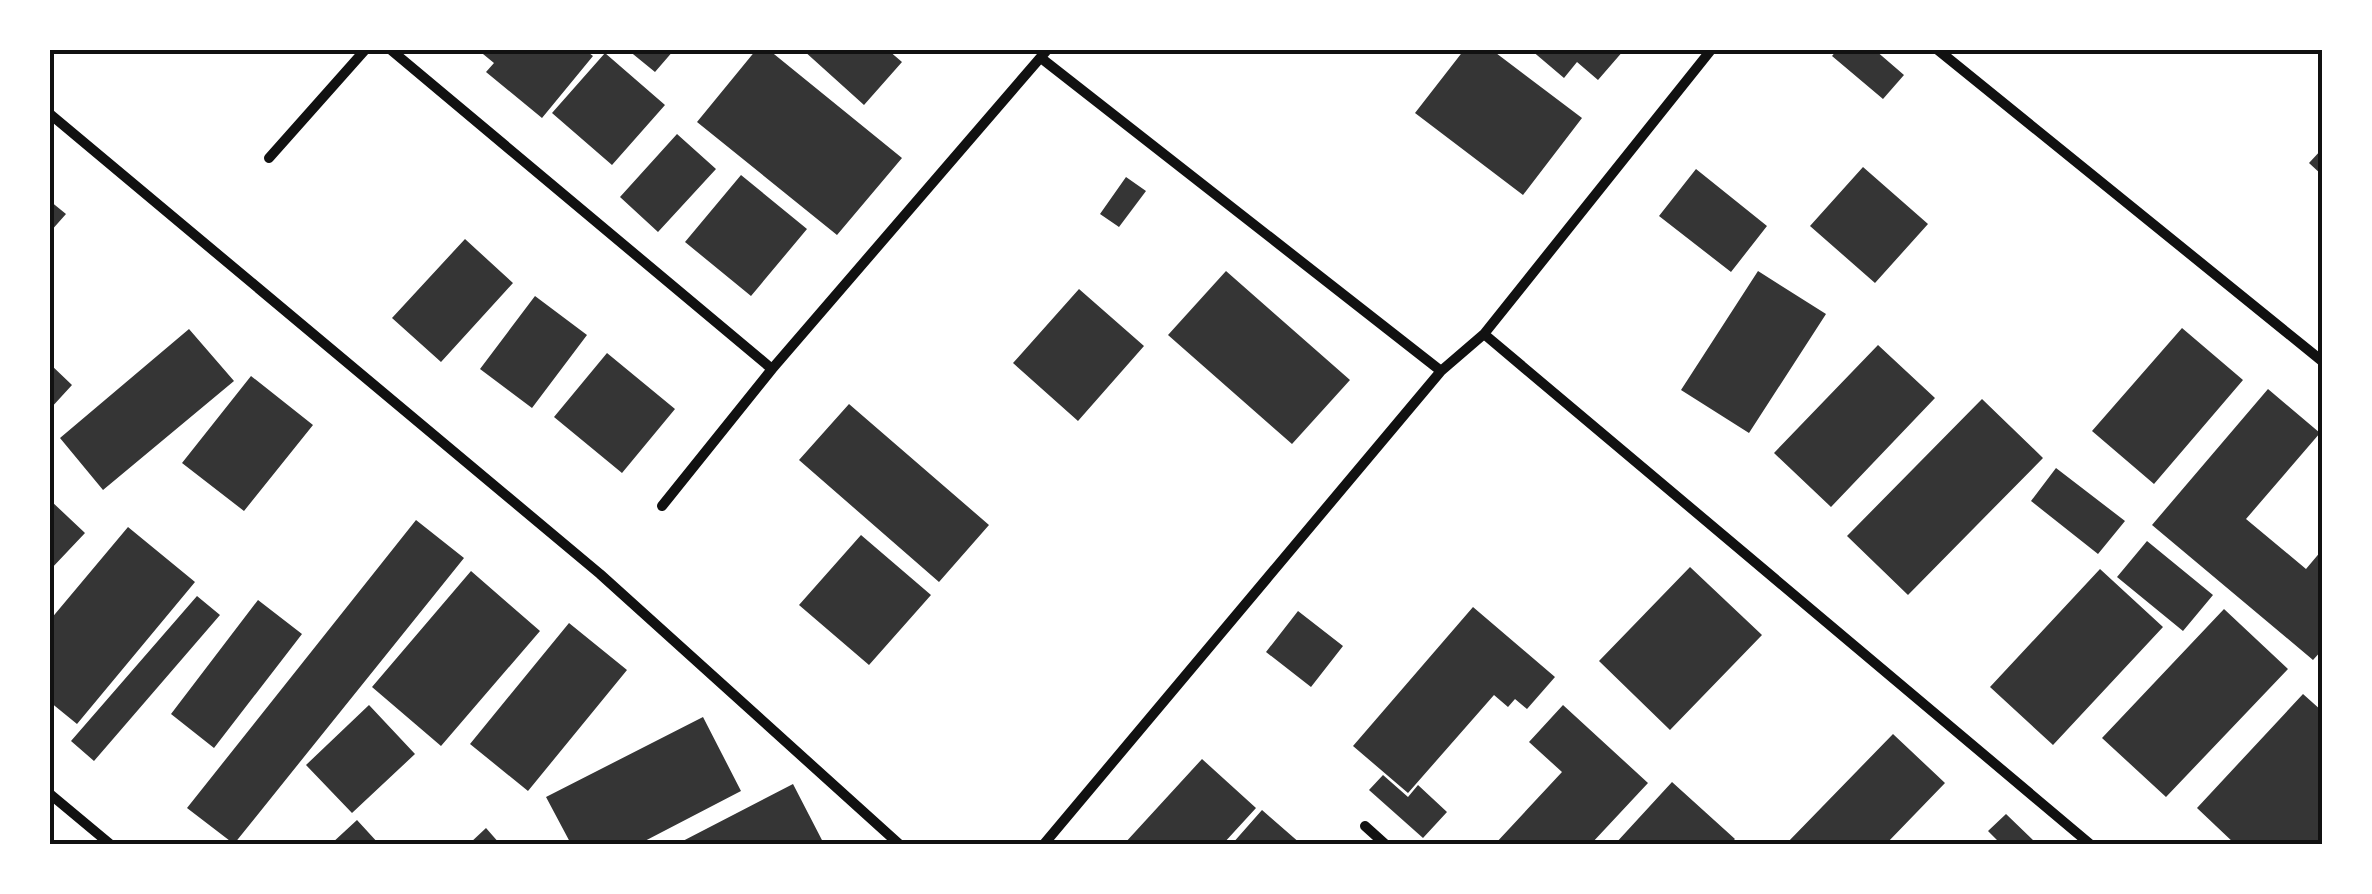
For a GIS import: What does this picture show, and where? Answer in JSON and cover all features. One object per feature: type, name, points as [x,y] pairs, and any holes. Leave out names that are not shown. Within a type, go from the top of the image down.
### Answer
[{"type":"street","points":[[269,158],[364,50]]},
{"type":"street","points":[[390,50],[772,369]]},
{"type":"street","points":[[1044,844],[1440,372],[1484,334],[1711,50]]},
{"type":"street","points":[[1938,50],[2322,360]]},
{"type":"street","points":[[662,506],[772,369],[1044,54],[1440,372]]},
{"type":"street","points":[[50,114],[600,574],[899,844]]},
{"type":"street","points":[[1484,334],[2090,844]]},
{"type":"street","points":[[50,794],[110,844]]},
{"type":"street","points":[[1365,826],[1385,844]]},
{"type":"building","points":[[487,50],[585,50],[593,56],[542,118],[486,72],[494,63],[483,54]]},
{"type":"building","points":[[628,50],[674,50],[655,72]]},
{"type":"building","points":[[756,50],[769,50],[902,158],[837,235],[697,122]]},
{"type":"building","points":[[803,50],[888,50],[902,62],[864,105]]},
{"type":"building","points":[[1464,50],[1492,50],[1582,118],[1523,195],[1415,113]]},
{"type":"building","points":[[1531,50],[1624,50],[1598,80],[1577,62],[1564,78]]},
{"type":"building","points":[[1837,50],[1875,50],[1904,75],[1883,99],[1832,56]]},
{"type":"building","points":[[605,53],[665,105],[612,165],[552,113]]},
{"type":"building","points":[[677,134],[716,169],[658,232],[620,197]]},
{"type":"building","points":[[2322,149],[2322,175],[2309,163]]},
{"type":"building","points":[[1863,167],[1928,224],[1875,283],[1810,226]]},
{"type":"building","points":[[1696,169],[1767,226],[1731,272],[1659,216]]},
{"type":"building","points":[[741,175],[807,229],[751,296],[685,242]]},
{"type":"building","points":[[1126,177],[1146,191],[1119,227],[1100,214]]},
{"type":"building","points":[[50,201],[66,214],[50,232]]},
{"type":"building","points":[[465,239],[513,283],[441,362],[392,318]]},
{"type":"building","points":[[1226,271],[1350,380],[1292,444],[1168,335]]},
{"type":"building","points":[[1758,271],[1826,314],[1749,433],[1681,390]]},
{"type":"building","points":[[1079,289],[1144,346],[1078,421],[1013,363]]},
{"type":"building","points":[[535,296],[587,335],[532,408],[480,369]]},
{"type":"building","points":[[2182,328],[2243,380],[2154,484],[2092,431]]},
{"type":"building","points":[[189,329],[234,381],[103,490],[60,438]]},
{"type":"building","points":[[1878,345],[1935,398],[1831,507],[1774,453]]},
{"type":"building","points":[[607,353],[675,409],[622,473],[554,417]]},
{"type":"building","points":[[50,364],[72,385],[50,409]]},
{"type":"building","points":[[251,376],[313,425],[244,511],[182,463]]},
{"type":"building","points":[[2268,389],[2320,433],[2246,519],[2306,569],[2322,550],[2322,650],[2313,660],[2152,525]]},
{"type":"building","points":[[1982,399],[2043,458],[1908,595],[1847,536]]},
{"type":"building","points":[[849,404],[989,525],[939,582],[799,460]]},
{"type":"building","points":[[2056,468],[2125,521],[2098,554],[2031,501]]},
{"type":"building","points":[[50,500],[85,533],[50,570]]},
{"type":"building","points":[[416,520],[464,558],[234,844],[187,808]]},
{"type":"building","points":[[128,527],[195,582],[77,724],[50,702],[50,620]]},
{"type":"building","points":[[861,535],[931,595],[869,665],[799,605]]},
{"type":"building","points":[[2147,541],[2213,595],[2183,631],[2117,577]]},
{"type":"building","points":[[1690,567],[1762,635],[1670,730],[1599,661]]},
{"type":"building","points":[[2100,569],[2163,627],[2053,745],[1990,687]]},
{"type":"building","points":[[471,571],[540,631],[441,746],[372,687]]},
{"type":"building","points":[[197,596],[220,615],[94,761],[71,741]]},
{"type":"building","points":[[258,600],[302,634],[214,748],[171,714]]},
{"type":"building","points":[[1473,607],[1555,677],[1527,709],[1515,699],[1508,707],[1494,695],[1408,793],[1353,746]]},
{"type":"building","points":[[2224,609],[2288,669],[2166,797],[2102,738]]},
{"type":"building","points":[[1298,611],[1343,646],[1311,687],[1266,652]]},
{"type":"building","points":[[569,623],[627,670],[528,791],[470,744]]},
{"type":"building","points":[[2303,694],[2322,711],[2322,844],[2235,844],[2197,808]]},
{"type":"building","points":[[369,705],[415,754],[352,813],[306,765]]},
{"type":"building","points":[[1563,705],[1648,783],[1591,844],[1495,844],[1562,772],[1529,742]]},
{"type":"building","points":[[703,717],[741,791],[639,844],[571,844],[546,797]]},
{"type":"building","points":[[1893,734],[1945,783],[1886,844],[1786,844]]},
{"type":"building","points":[[1202,759],[1256,808],[1223,844],[1124,844]]},
{"type":"building","points":[[1383,775],[1408,797],[1418,785],[1447,812],[1423,838],[1369,790]]},
{"type":"building","points":[[1672,782],[1735,839],[1730,844],[1615,844]]},
{"type":"building","points":[[793,784],[824,844],[677,844]]},
{"type":"building","points":[[1262,810],[1301,844],[1232,844]]},
{"type":"building","points":[[2006,814],[2037,844],[2001,844],[1988,831]]},
{"type":"building","points":[[357,820],[379,844],[331,844]]},
{"type":"building","points":[[486,828],[500,844],[469,844]]}]
